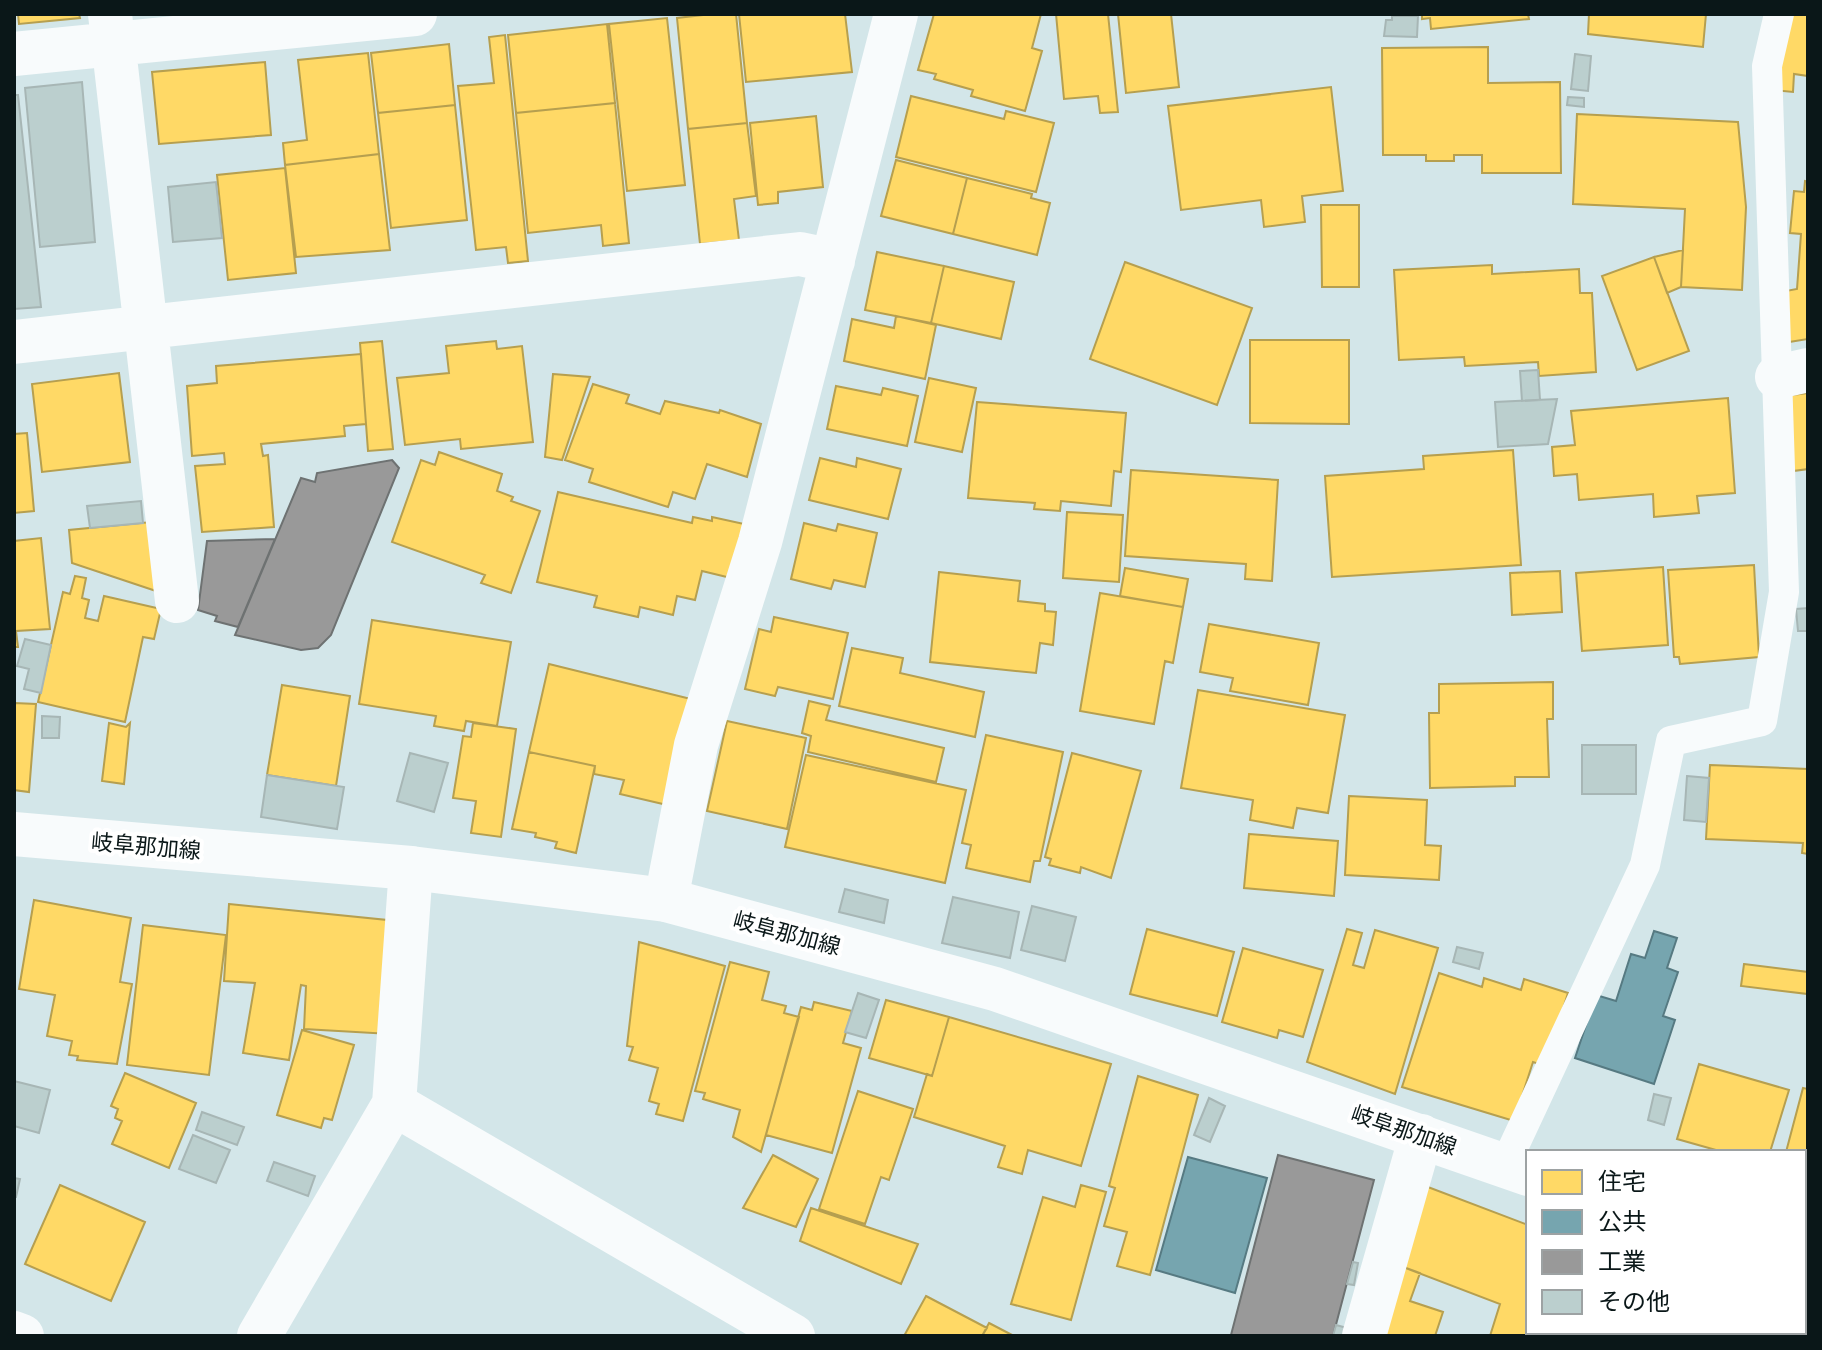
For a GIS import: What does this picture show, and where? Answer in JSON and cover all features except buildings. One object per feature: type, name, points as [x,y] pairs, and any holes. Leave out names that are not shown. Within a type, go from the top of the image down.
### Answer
[{"type":"street","points":[[14,54],[112,30],[415,14]]},
{"type":"street","points":[[666,900],[696,745],[760,542],[896,14]]},
{"type":"street","points":[[112,30],[177,601]]},
{"type":"street","points":[[14,342],[800,254],[833,261]]},
{"type":"street","name":"岐阜那加線","points":[[14,834],[411,868],[666,900],[995,989],[1516,1170]]},
{"type":"street","points":[[259,1336],[394,1104],[411,868]]},
{"type":"street","points":[[394,1104],[793,1336]]},
{"type":"street","points":[[1364,1336],[1421,1136]]},
{"type":"street","points":[[14,1333],[22,1336]]},
{"type":"lane","points":[[1516,1170],[1645,865],[1671,741],[1762,721],[1784,592],[1793,373],[1767,66],[1779,14]]}]
